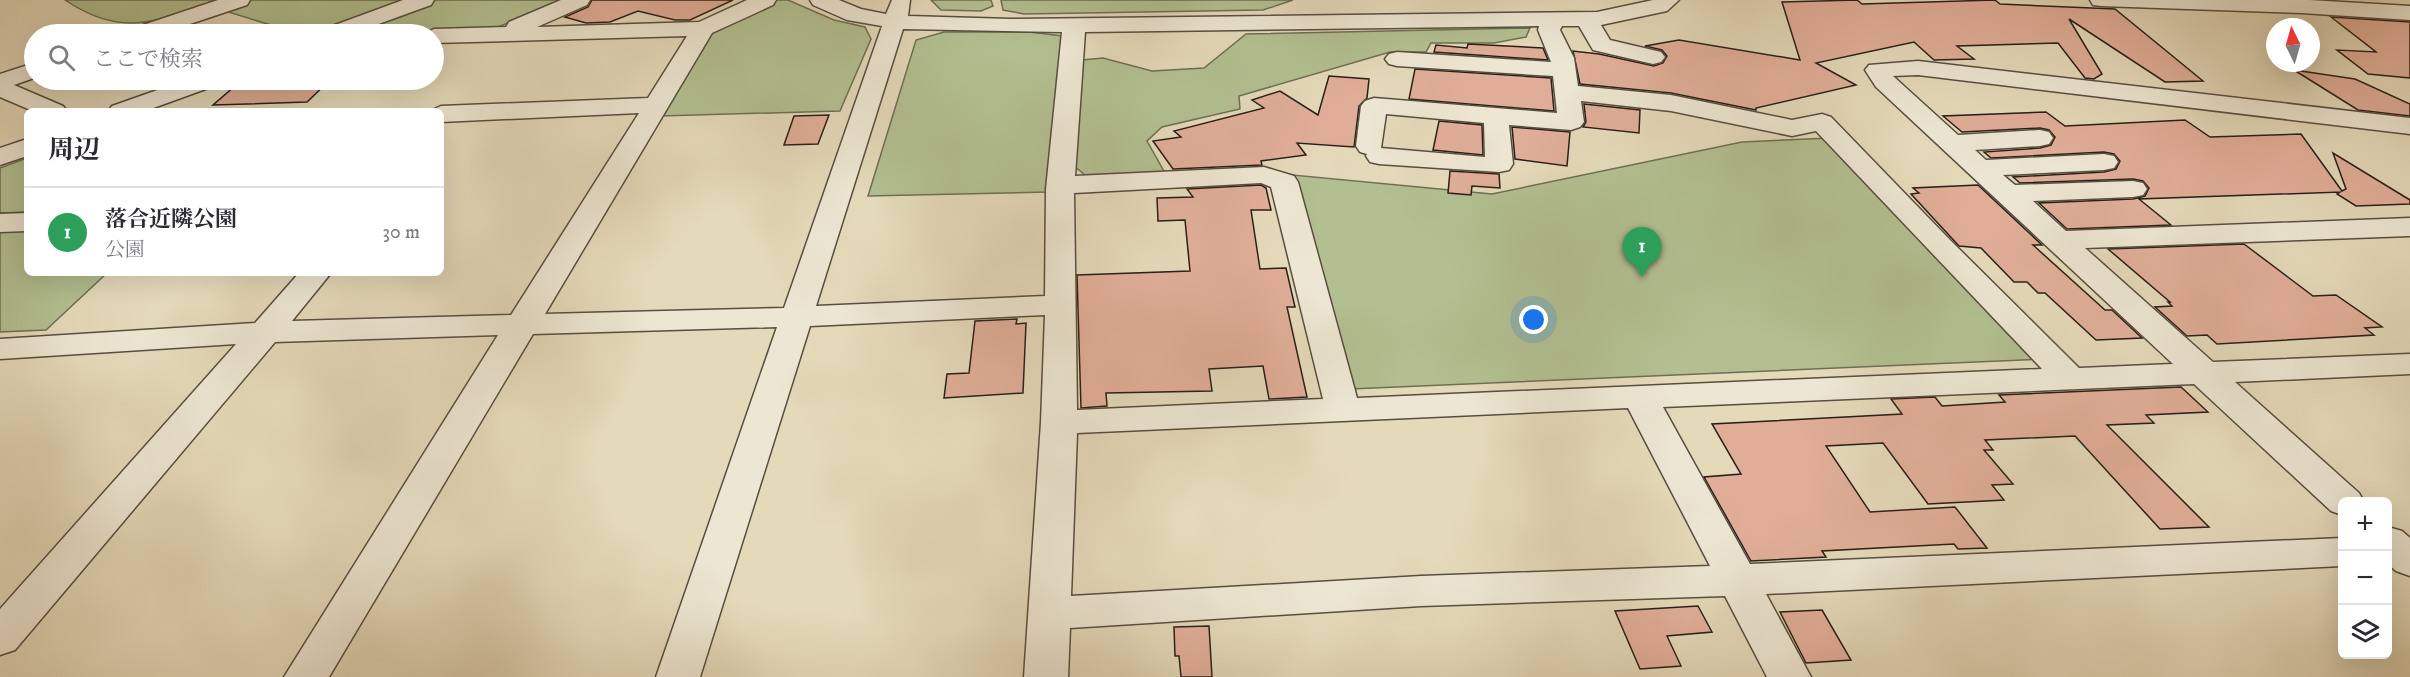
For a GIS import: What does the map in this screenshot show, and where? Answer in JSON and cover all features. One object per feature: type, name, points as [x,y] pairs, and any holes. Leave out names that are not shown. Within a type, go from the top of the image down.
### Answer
[{"type":"street","points":[[169,24],[240,0]]},
{"type":"street","points":[[359,24],[423,0]]},
{"type":"street","points":[[500,34],[579,0]]},
{"type":"street","points":[[444,36],[703,29],[765,0]]},
{"type":"street","points":[[821,0],[855,15],[898,11],[1074,27],[1587,19],[1659,6],[1668,0]]},
{"type":"street","points":[[2101,0],[2301,6],[2410,13]]},
{"type":"street","points":[[1483,1],[1553,19]]},
{"type":"street","points":[[678,677],[898,11]]},
{"type":"street","points":[[1496,116],[1499,164],[1374,151],[1374,106],[1571,122],[1565,81],[1549,30],[1553,19]]},
{"type":"street","points":[[1587,19],[1601,45],[1653,57]]},
{"type":"street","points":[[1046,677],[1059,422],[1061,185],[1074,27]]},
{"type":"street","points":[[306,677],[703,29]]},
{"type":"street","points":[[1396,59],[1565,81],[1792,128],[1822,122],[1939,246],[2069,377]]},
{"type":"street","points":[[2341,497],[1885,82],[1877,70],[1918,68],[2410,126]]},
{"type":"street","points":[[0,82],[24,74]]},
{"type":"street","points":[[0,88],[47,108]]},
{"type":"street","points":[[129,108],[180,90]]},
{"type":"street","points":[[445,118],[655,105]]},
{"type":"street","points":[[1952,142],[2040,138]]},
{"type":"street","points":[[0,158],[24,148]]},
{"type":"street","points":[[1980,168],[2104,162]]},
{"type":"street","points":[[1061,185],[1264,175],[1284,182],[1343,410]]},
{"type":"street","points":[[2009,194],[2133,189]]},
{"type":"street","points":[[0,223],[24,222]]},
{"type":"street","points":[[2060,240],[2410,227]]},
{"type":"street","points":[[0,638],[313,276]]},
{"type":"street","points":[[0,349],[265,332],[798,317],[1061,305]]},
{"type":"street","points":[[1059,422],[1639,395],[2410,364]]},
{"type":"street","points":[[1639,395],[1740,580],[1789,677]]},
{"type":"street","points":[[1050,613],[1421,591],[1740,580],[2338,552]]},
{"type":"green space","points":[[65,0],[218,0],[158,19],[123,23],[106,20]]},
{"type":"green space","points":[[250,0],[411,0],[345,24],[268,24],[222,10]]},
{"type":"green space","points":[[431,0],[563,0],[498,27],[475,33],[444,33],[444,24],[366,24]]},
{"type":"green space","points":[[775,0],[788,0],[834,20],[865,27],[871,39],[840,111],[661,116],[710,30]]},
{"type":"green space","points":[[931,0],[991,0],[993,6],[981,11],[941,10]]},
{"type":"green space","points":[[1001,0],[1293,0],[1263,10],[1024,14],[1003,10]]},
{"type":"green space","points":[[1530,28],[1526,37],[1494,43],[1431,43],[1426,52],[1390,52],[1239,96],[1240,109],[1162,127],[1147,141],[1165,173],[1085,175],[1074,166],[1082,60],[1103,58],[1152,71],[1204,68],[1246,34]]},
{"type":"green space","points":[[944,32],[1029,32],[1063,36],[1047,192],[868,196],[916,40]]},
{"type":"green space","points":[[1830,138],[2043,359],[1350,389],[1293,175],[1492,194],[1742,142]]},
{"type":"green space","points":[[24,159],[24,212],[0,213],[0,168]]},
{"type":"green space","points":[[24,229],[24,276],[104,276],[46,330],[0,332],[0,230]]},
{"type":"building","points":[[592,0],[733,0],[690,20],[675,20],[638,11],[610,22],[586,23],[565,17],[588,7]]},
{"type":"building","points":[[1857,0],[1862,4],[1995,0],[2000,4],[2115,9],[2203,81],[2165,82],[2069,19],[2102,74],[2094,79],[2085,78],[2058,43],[1957,46],[1974,59],[1934,60],[1914,42],[1816,63],[1856,85],[1756,108],[1756,110],[1671,93],[1580,84],[1573,51],[1654,66],[1663,63],[1667,56],[1662,50],[1645,46],[1679,40],[1800,60],[1782,2]]},
{"type":"building","points":[[2331,17],[2410,22],[2410,78],[2368,74],[2337,50],[2376,52]]},
{"type":"building","points":[[1468,44],[1543,48],[1548,60],[1434,52],[1436,45],[1467,48]]},
{"type":"building","points":[[1415,69],[1551,78],[1554,111],[1409,99]]},
{"type":"building","points":[[2297,72],[2355,79],[2410,104],[2410,116],[2358,110]]},
{"type":"building","points":[[1329,76],[1369,79],[1367,98],[1359,106],[1354,147],[1297,143],[1306,155],[1261,161],[1262,165],[1173,169],[1153,141],[1181,137],[1174,131],[1264,108],[1252,100],[1280,91],[1318,115]]},
{"type":"building","points":[[230,90],[320,90],[307,102],[213,105]]},
{"type":"building","points":[[1584,104],[1640,110],[1639,133],[1583,127],[1586,122]]},
{"type":"building","points":[[2046,112],[2065,126],[2185,120],[2210,137],[2301,134],[2342,191],[2346,189],[2333,153],[2410,200],[2410,204],[2356,206],[2337,194],[2340,192],[2139,199],[2171,225],[2067,229],[2039,203],[2133,199],[2145,196],[2149,188],[2143,181],[2133,179],[2020,183],[2013,177],[2104,172],[2116,169],[2120,161],[2114,154],[2104,152],[1991,158],[1984,152],[2040,148],[2051,145],[2055,137],[2049,130],[2040,128],[1962,132],[1943,116]]},
{"type":"building","points":[[829,115],[818,144],[784,145],[794,116]]},
{"type":"building","points":[[1439,121],[1482,125],[1483,155],[1433,150]]},
{"type":"building","points":[[1512,127],[1570,132],[1567,166],[1515,159]]},
{"type":"building","points":[[1450,171],[1499,174],[1500,188],[1472,186],[1471,195],[1448,193]]},
{"type":"building","points":[[1261,185],[1266,188],[1271,210],[1251,210],[1260,269],[1286,268],[1295,307],[1287,307],[1307,397],[1269,399],[1263,366],[1209,369],[1212,391],[1106,393],[1107,406],[1081,408],[1077,275],[1190,271],[1185,220],[1158,221],[1157,198],[1193,197],[1187,189]]},
{"type":"building","points":[[1978,185],[2042,245],[2033,245],[2105,310],[2112,310],[2142,338],[2096,340],[2045,293],[2038,293],[2027,282],[2014,282],[1981,248],[1959,246],[1911,194],[1919,193],[1913,188]]},
{"type":"building","points":[[2244,244],[2313,296],[2336,295],[2382,327],[2365,328],[2374,335],[2217,344],[2207,335],[2187,336],[2155,307],[2172,306],[2168,302],[2170,302],[2108,249]]},
{"type":"building","points":[[1017,319],[1016,324],[1026,323],[1023,393],[944,398],[947,374],[969,373],[975,321]]},
{"type":"building","points":[[2181,387],[2208,412],[2146,415],[2154,423],[2107,425],[2209,527],[2160,529],[2075,436],[1985,440],[1993,450],[1984,450],[2013,484],[1992,485],[2004,500],[1928,504],[1883,443],[1826,446],[1870,512],[1955,507],[1987,548],[1958,549],[1954,544],[1822,551],[1826,557],[1751,561],[1704,477],[1741,474],[1712,424],[1902,414],[1891,399],[1935,397],[1942,406],[2005,402],[1999,395]]},
{"type":"building","points":[[1698,606],[1712,632],[1667,636],[1681,666],[1640,669],[1615,611]]},
{"type":"building","points":[[1822,610],[1851,660],[1806,663],[1780,612]]},
{"type":"building","points":[[1209,626],[1212,677],[1181,677],[1179,656],[1175,656],[1174,627]]},
{"type":"place","name":"落合近隣公園","points":[[1642,277]]}]
